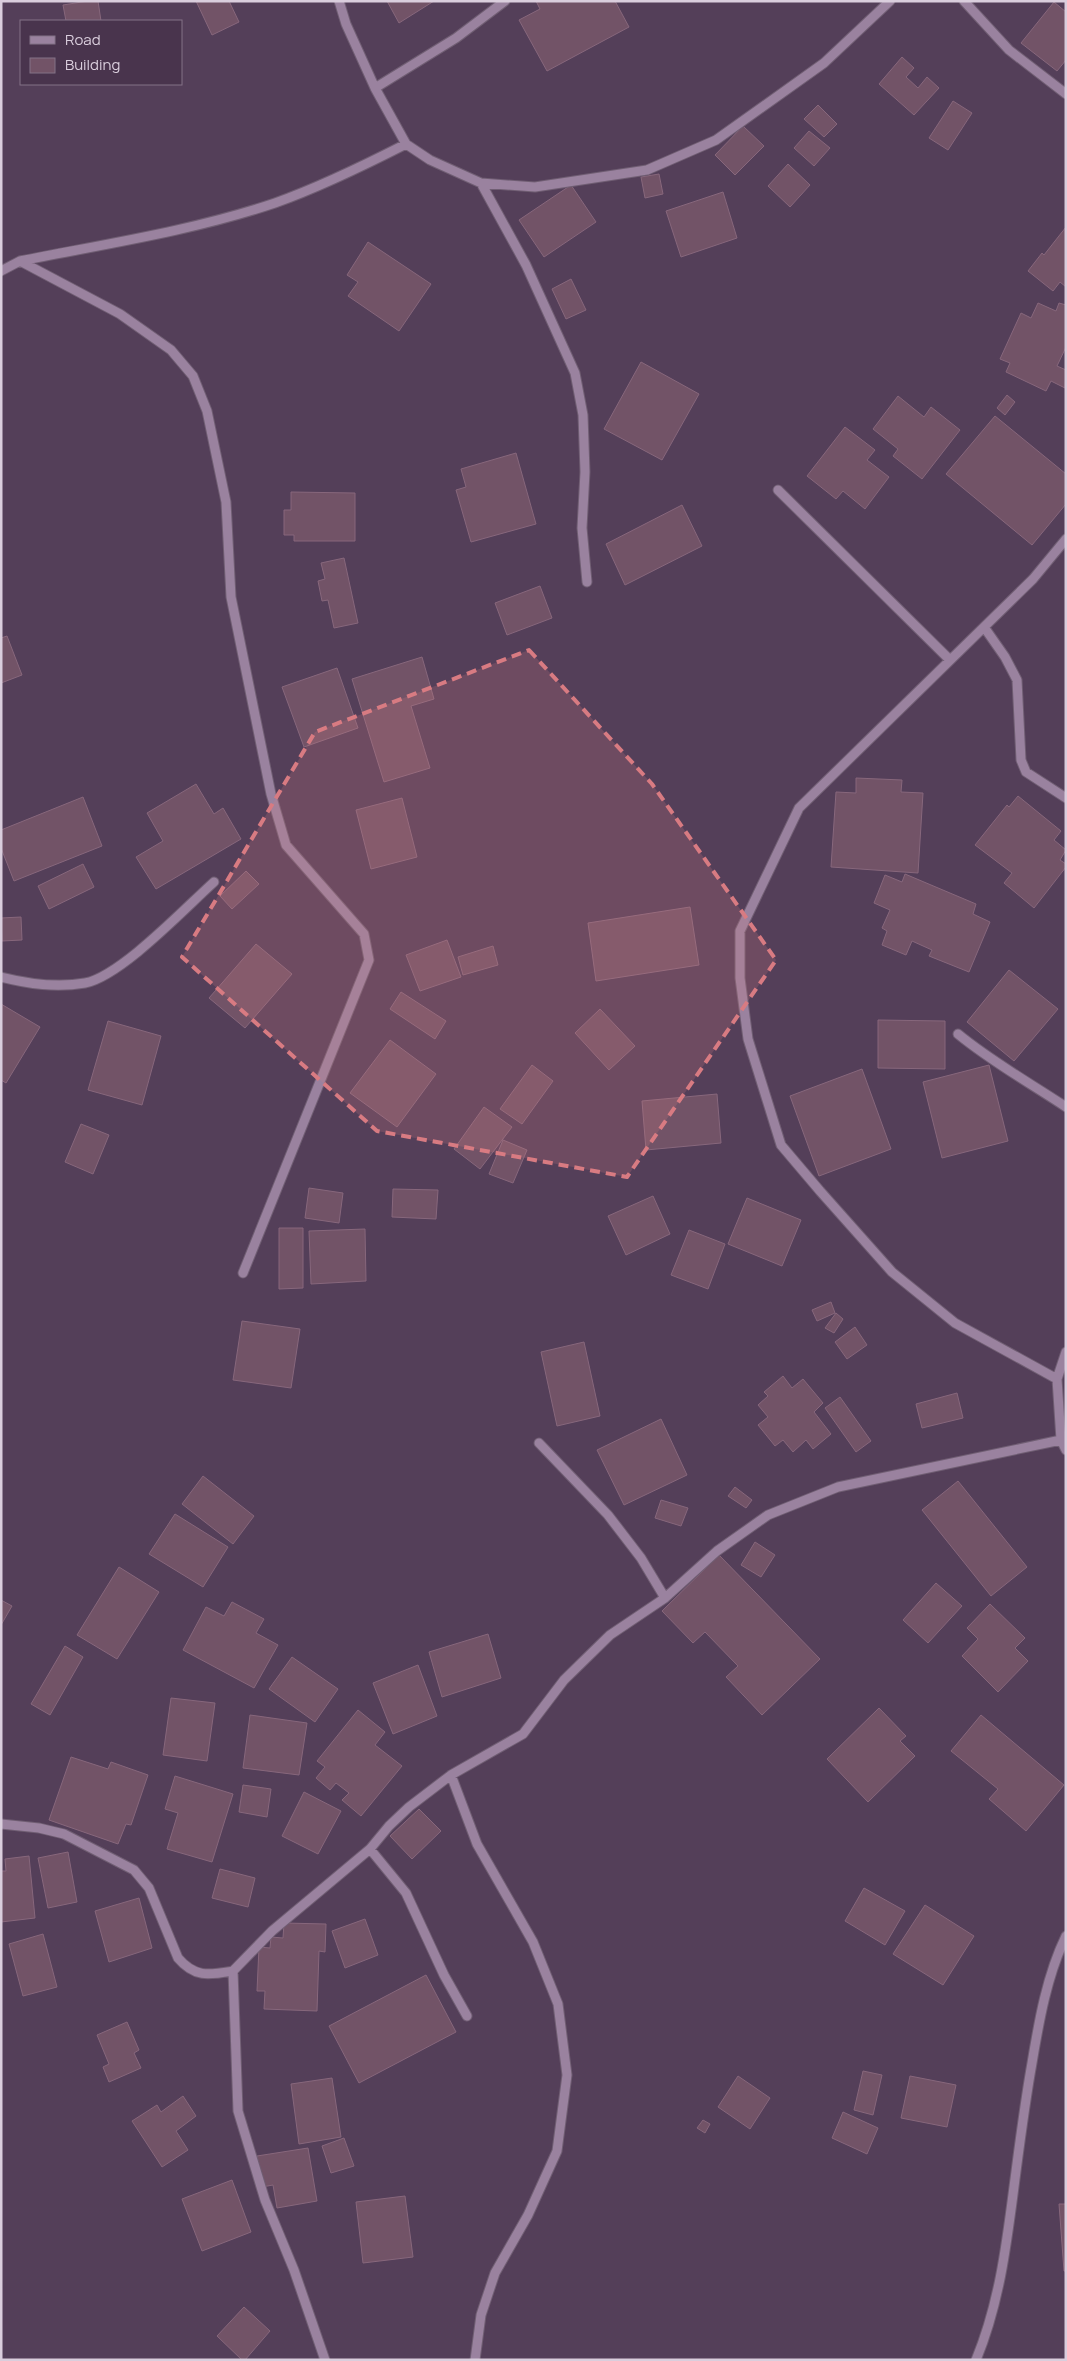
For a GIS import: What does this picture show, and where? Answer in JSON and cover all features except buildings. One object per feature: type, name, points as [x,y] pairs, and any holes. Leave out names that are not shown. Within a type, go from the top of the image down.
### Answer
[{"type":"street","points":[[339,1],[346,24],[375,88],[406,144],[430,160],[481,183],[535,187],[647,170],[716,140],[824,63],[890,1]]},
{"type":"street","points":[[375,88],[456,38],[506,1]]},
{"type":"street","points":[[964,1],[1009,50],[1066,94]]},
{"type":"street","points":[[1,271],[20,261],[184,228],[274,203],[337,178],[406,144]]},
{"type":"street","points":[[481,183],[526,265],[575,372],[583,415],[585,472],[582,528],[587,582]]},
{"type":"street","points":[[20,261],[120,314],[171,350],[192,376],[207,411],[224,493],[231,597],[271,794],[286,845],[364,934],[370,960],[243,1273]]},
{"type":"street","points":[[778,490],[950,660]]},
{"type":"street","points":[[1057,1379],[955,1323],[892,1272],[781,1145],[748,1039],[740,978],[740,931],[798,808],[1033,579],[1066,539]]},
{"type":"street","points":[[984,628],[1005,657],[1018,680],[1020,760],[1026,772],[1066,798]]},
{"type":"street","points":[[1,977],[34,985],[86,983],[124,964],[214,882]]},
{"type":"street","points":[[958,1034],[986,1058],[1016,1074],[1066,1107]]},
{"type":"street","points":[[1066,1352],[1057,1379],[1061,1440],[1066,1450]]},
{"type":"street","points":[[1,1824],[39,1828],[64,1834],[134,1870],[149,1888],[178,1958],[186,1967],[197,1973],[205,1974],[233,1971],[272,1931],[370,1849],[389,1826],[451,1775],[523,1734],[564,1680],[610,1635],[665,1598],[717,1551],[768,1515],[838,1487],[1061,1440]]},
{"type":"street","points":[[539,1443],[608,1515],[641,1558],[665,1598]]},
{"type":"street","points":[[451,1775],[477,1844],[533,1942],[558,2004],[567,2075],[557,2151],[528,2215],[495,2272],[481,2315],[475,2360]]},
{"type":"street","points":[[370,1849],[406,1893],[444,1975],[467,2016]]},
{"type":"street","points":[[976,2360],[983,2342],[1004,2264],[1021,2130],[1039,2018],[1060,1948],[1066,1936]]},
{"type":"street","points":[[233,1971],[238,2110],[265,2200],[294,2270],[325,2360]]},
{"type":"highlighted area","points":[[529,650],[652,784],[776,960],[627,1177],[377,1131],[182,957],[315,732]]}]
